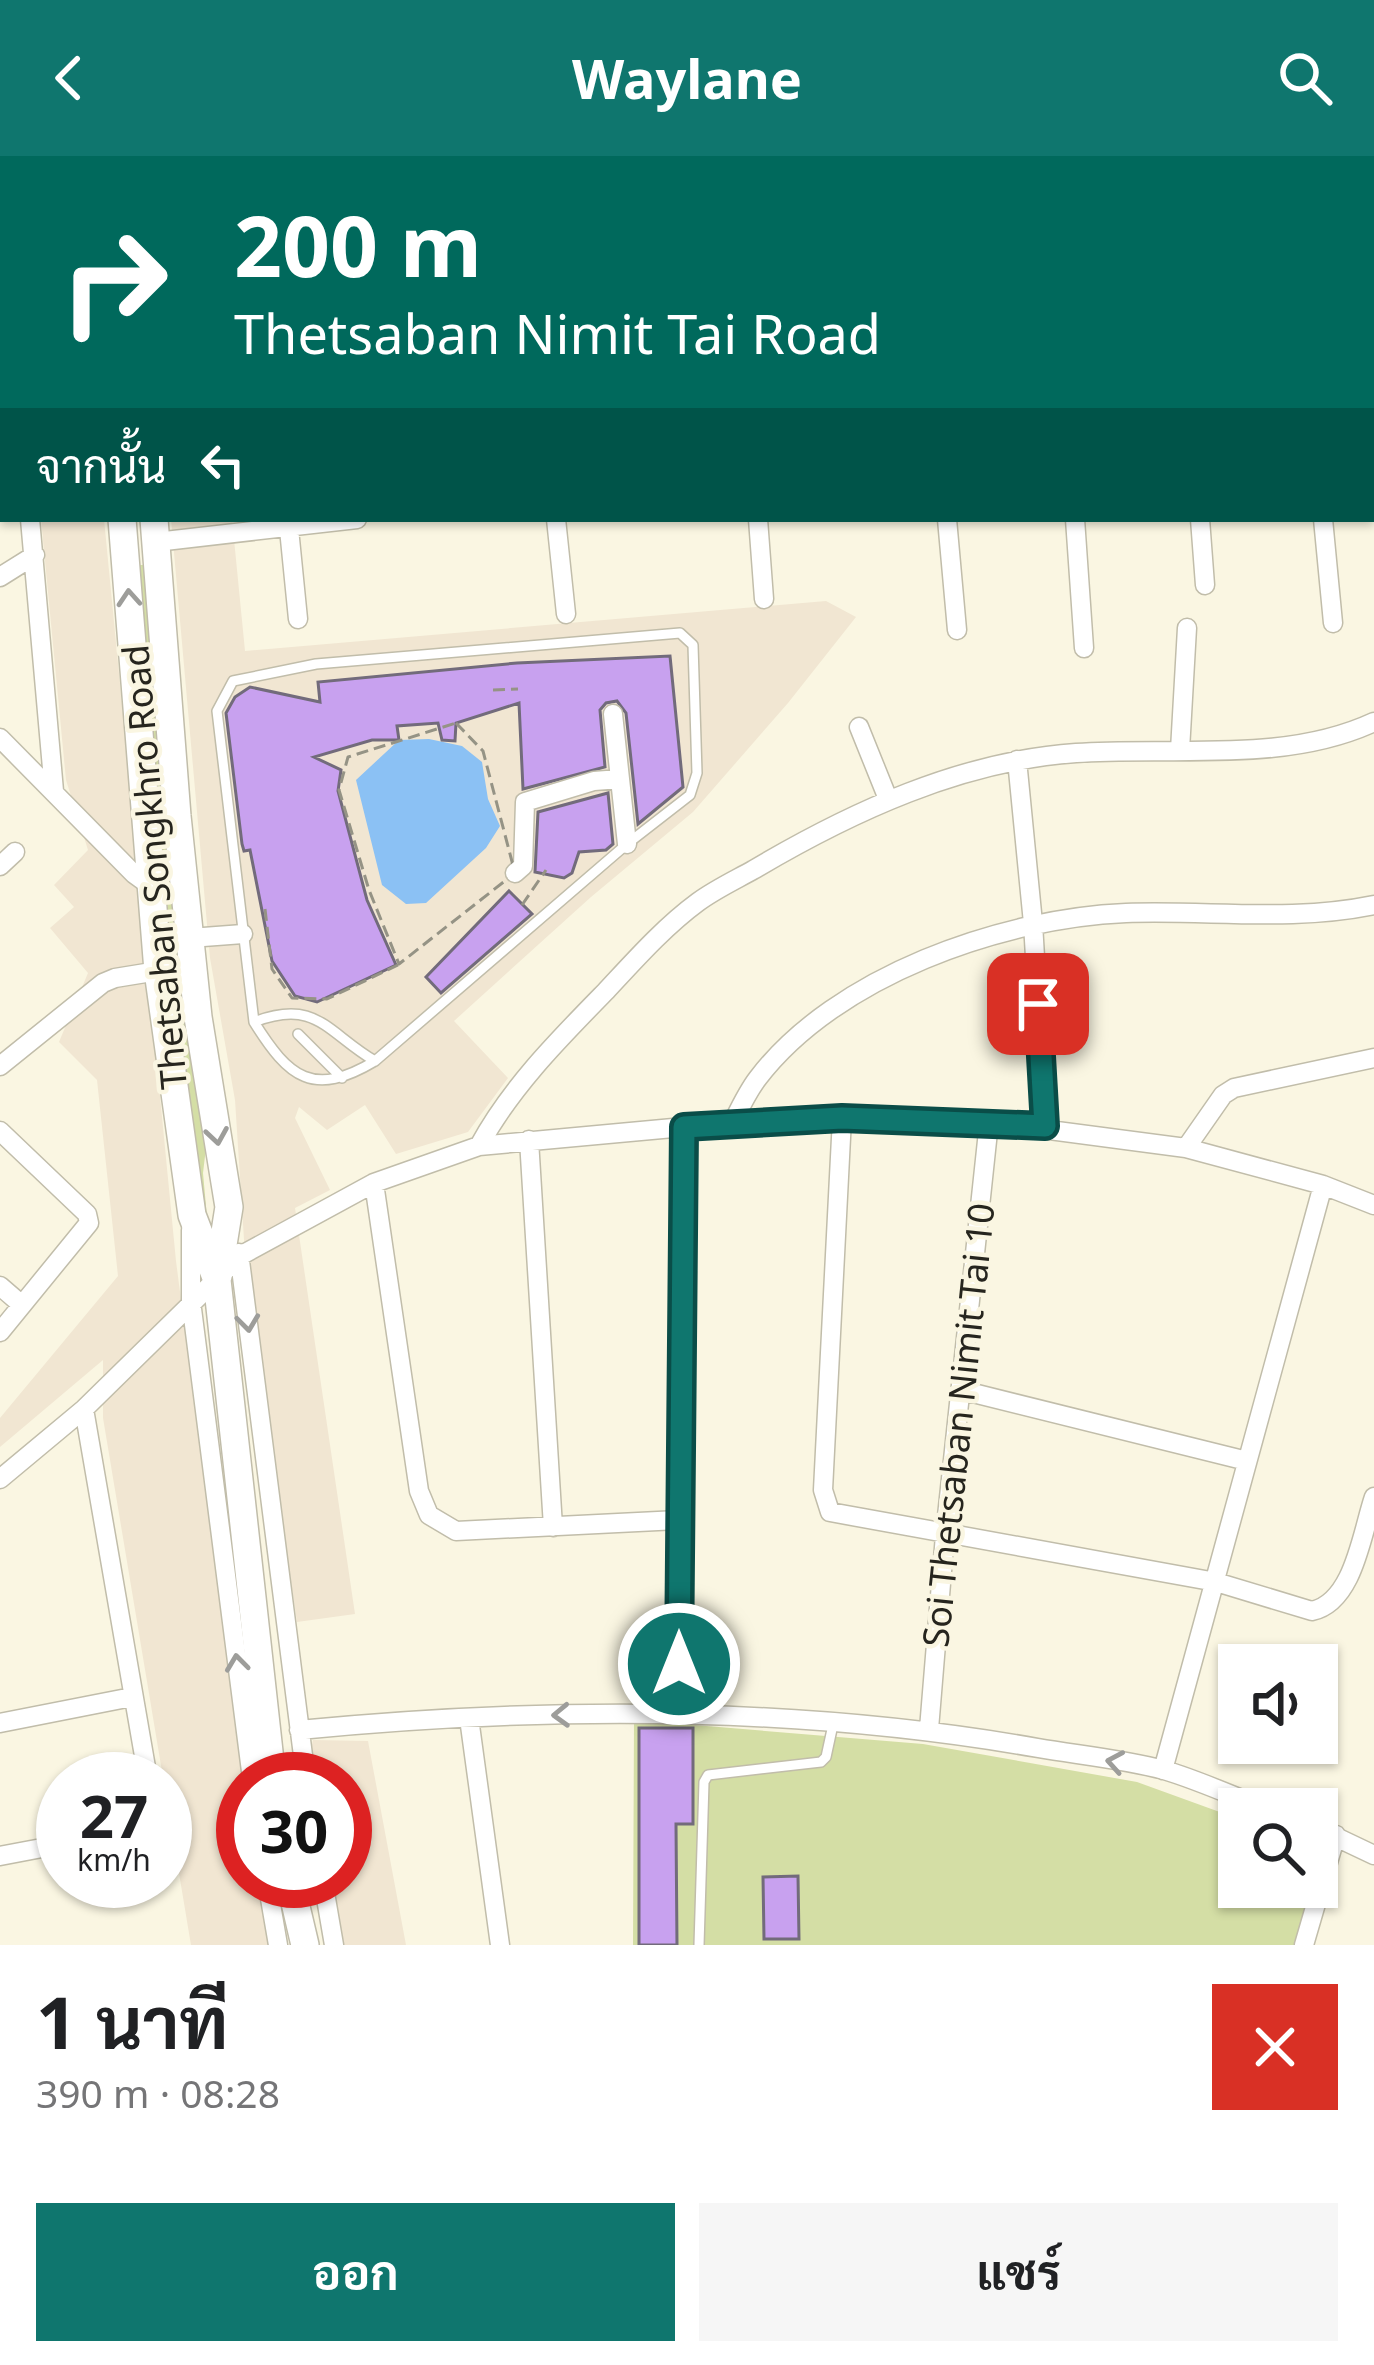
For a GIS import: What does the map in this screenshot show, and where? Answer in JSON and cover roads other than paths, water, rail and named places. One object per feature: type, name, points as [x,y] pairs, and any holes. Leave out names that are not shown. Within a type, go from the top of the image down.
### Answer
[{"type":"street","points":[[30,522],[54,790]]},
{"type":"street","points":[[124,532],[288,522],[298,619]]},
{"type":"street","points":[[556,522],[566,614]]},
{"type":"street","points":[[758,522],[764,599]]},
{"type":"street","points":[[946,522],[957,630]]},
{"type":"street","points":[[1075,522],[1084,648]]},
{"type":"street","points":[[1200,522],[1205,585]]},
{"type":"street","points":[[1323,522],[1334,623]]},
{"type":"street","name":"Thetsaban Songkhro Road","points":[[155,530],[198,1016],[240,1256],[303,1752]]},
{"type":"street","name":"Thetsaban Songkhro Road","points":[[124,532],[158,970],[191,1215],[191,1301],[249,1752]]},
{"type":"street","points":[[0,577],[35,555]]},
{"type":"street","points":[[1180,750],[1187,628]]},
{"type":"street","points":[[613,714],[627,844]]},
{"type":"street","points":[[479,1146],[496,1115],[546,1053],[698,902],[888,799],[1017,760],[1076,753],[1296,744],[1374,722]]},
{"type":"street","points":[[859,727],[888,799]]},
{"type":"street","points":[[0,738],[152,887]]},
{"type":"street","points":[[1017,760],[1045,1126]]},
{"type":"street","points":[[514,873],[523,866],[525,802],[620,779]]},
{"type":"street","points":[[731,1126],[758,1077],[812,1025],[872,984],[974,939],[1033,922],[1123,913],[1288,916],[1374,905]]},
{"type":"street","points":[[190,938],[243,934]]},
{"type":"street","points":[[0,1066],[103,983],[158,970]]},
{"type":"street","points":[[1186,1148],[1223,1095],[1234,1088],[1374,1058]]},
{"type":"street","points":[[842,1118],[824,1500],[830,1513],[1216,1582],[1320,1610],[1343,1590],[1374,1496]]},
{"type":"street","points":[[0,1479],[83,1409],[240,1256],[374,1183],[479,1146],[842,1118],[989,1122],[1186,1148],[1323,1185],[1374,1205]]},
{"type":"street","name":"Soi Thetsaban Nimit Tai 10","points":[[929,1729],[989,1122]]},
{"type":"street","points":[[679,1712],[684,1127]]},
{"type":"street","points":[[0,1131],[89,1219],[0,1332]]},
{"type":"street","points":[[529,1140],[553,1526]]},
{"type":"street","points":[[374,1183],[419,1491],[429,1515],[456,1531],[678,1520]]},
{"type":"street","points":[[1162,1770],[1323,1185]]},
{"type":"street","name":"Thetsaban Songkhro Road","points":[[217,1280],[229,1208]]},
{"type":"street","name":"Thetsaban Songkhro Road","points":[[191,1215],[217,1280],[269,1752]]},
{"type":"street","points":[[0,1286],[22,1305]]},
{"type":"street","points":[[961,1390],[1247,1461]]},
{"type":"street","points":[[83,1409],[143,1752]]},
{"type":"street","points":[[0,1723],[132,1697]]},
{"type":"street","points":[[299,1730],[470,1718],[679,1712],[835,1720],[929,1729],[1162,1770],[1218,1791]]},
{"type":"street","points":[[470,1718],[500,1945]]},
{"type":"street","points":[[1338,1836],[1373,1854]]},
{"type":"street","points":[[0,1856],[36,1849]]},
{"type":"street","points":[[272,1908],[278,1945]]},
{"type":"street","points":[[296,1908],[305,1945]]},
{"type":"street","points":[[328,1908],[334,1945]]},
{"type":"street","points":[[1304,1945],[1315,1908]]},
{"type":"lane","points":[[680,633],[693,645],[697,773],[690,794],[375,1060],[342,1078],[318,1082],[290,1070],[254,1022],[243,934],[217,711],[226,689],[244,676],[316,664],[680,633]]},
{"type":"lane","points":[[254,1022],[288,1012],[308,1014],[375,1060]]},
{"type":"lane","points":[[298,1034],[342,1078]]},
{"type":"lane","points":[[699,1945],[708,1775],[821,1762],[835,1720]]},
{"type":"water","points":[[429,739],[462,746],[482,762],[488,799],[500,826],[486,848],[426,903],[406,904],[382,885],[356,780],[399,740]]}]
